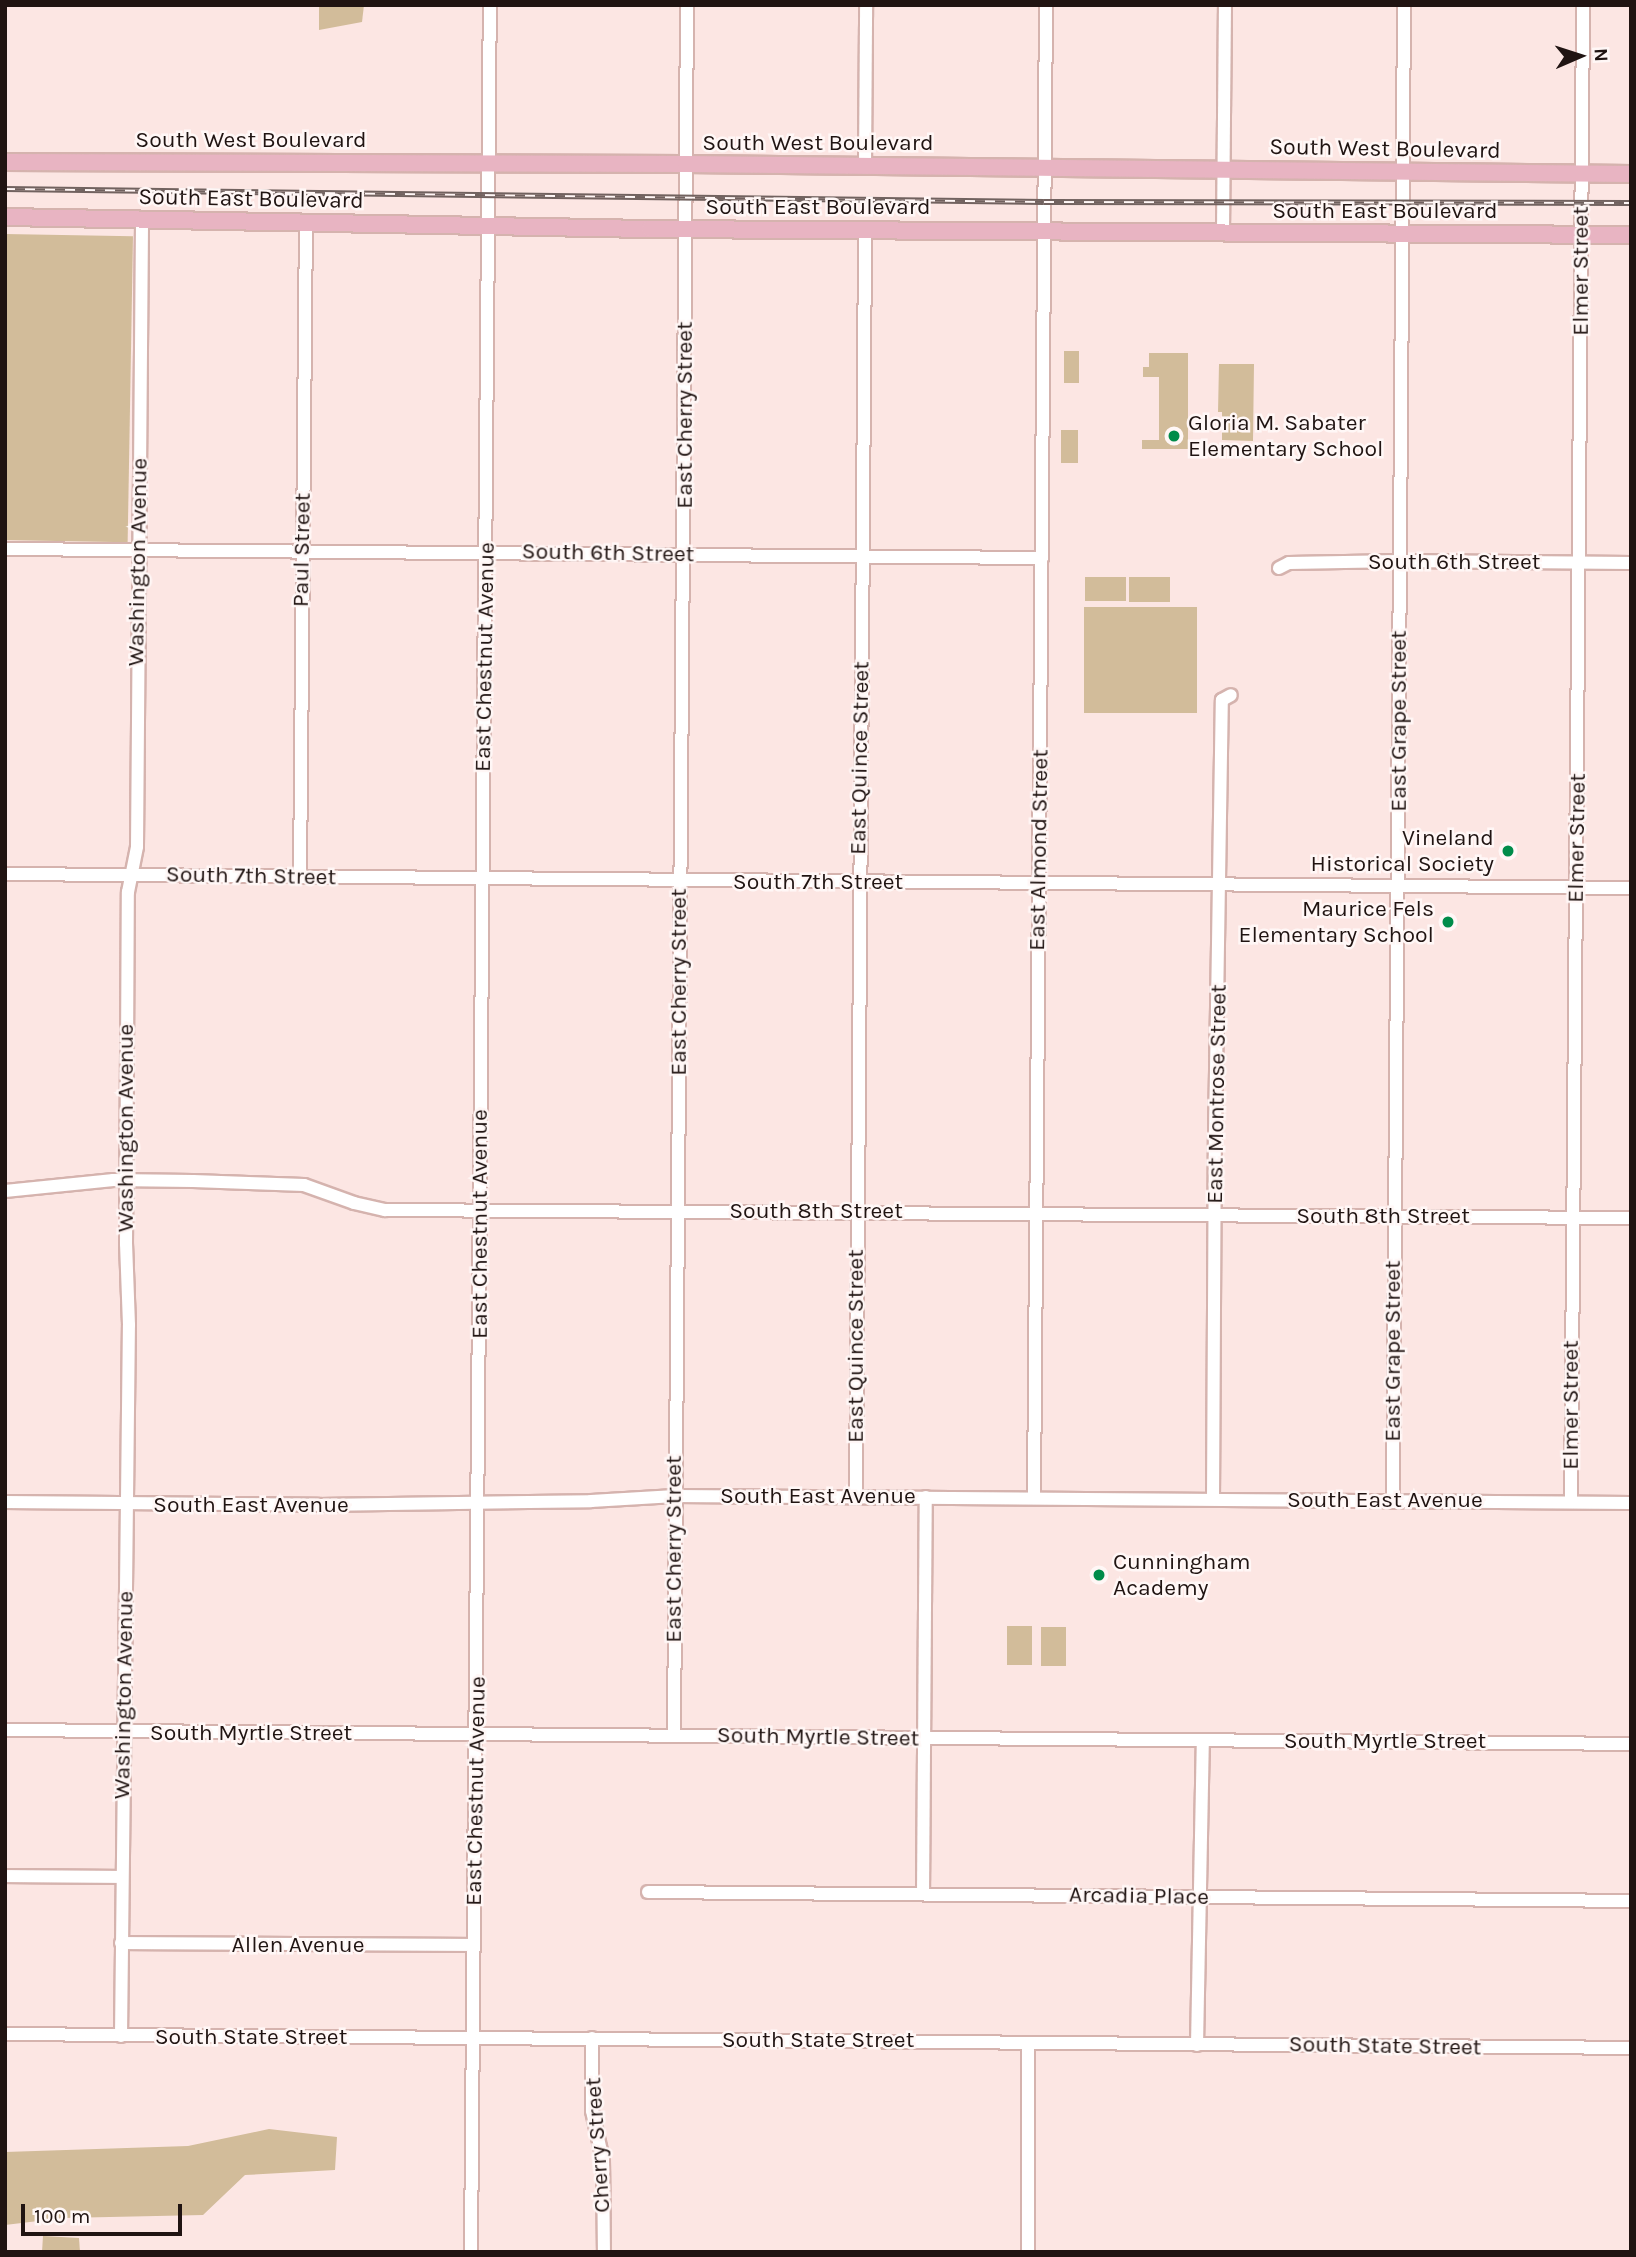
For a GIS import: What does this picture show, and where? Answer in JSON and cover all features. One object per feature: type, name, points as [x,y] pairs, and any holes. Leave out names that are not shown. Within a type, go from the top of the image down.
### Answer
[{"type":"main road","name":"South West Boulevard","points":[[5,162],[686,164],[1631,174]]},
{"type":"main road","name":"South East Boulevard","points":[[5,217],[686,229],[1631,236]]},
{"type":"street","name":"East Chestnut Avenue","points":[[471,2252],[490,5]]},
{"type":"street","name":"East Cherry Street","points":[[674,1736],[687,5]]},
{"type":"street","points":[[865,166],[866,5]]},
{"type":"street","name":"East Almond Street","points":[[1034,1497],[1046,5]]},
{"type":"street","points":[[1223,232],[1225,5]]},
{"type":"street","name":"East Grape Street","points":[[1393,1502],[1404,5]]},
{"type":"street","name":"Elmer Street","points":[[1571,1502],[1583,5]]},
{"type":"street","name":"Washington Avenue","points":[[121,2036],[129,1325],[126,1180],[128,892],[137,847],[142,221]]},
{"type":"street","name":"Paul Street","points":[[300,877],[306,222]]},
{"type":"street","name":"East Quince Street","points":[[856,1496],[864,230]]},
{"type":"street","name":"South 6th Street","points":[[5,548],[1042,558]]},
{"type":"street","name":"South 6th Street","points":[[1279,569],[1289,563],[1399,561],[1631,563]]},
{"type":"street","name":"East Montrose Street","points":[[1213,1499],[1222,700],[1231,695]]},
{"type":"street","name":"South 7th Street","points":[[5,874],[1631,888]]},
{"type":"street","name":"South 8th Street","points":[[5,1192],[126,1180],[291,1184],[316,1188],[354,1203],[385,1210],[480,1208],[1631,1218]]},
{"type":"street","name":"South East Avenue","points":[[5,1502],[478,1502],[675,1496],[856,1496],[1631,1503]]},
{"type":"street","points":[[923,1894],[926,1497]]},
{"type":"street","name":"South Myrtle Street","points":[[5,1730],[1631,1744]]},
{"type":"street","points":[[1197,2045],[1203,1740]]},
{"type":"street","points":[[5,1875],[122,1877]]},
{"type":"street","name":"Arcadia Place","points":[[648,1892],[1631,1901]]},
{"type":"street","name":"Allen Avenue","points":[[121,1943],[474,1945]]},
{"type":"street","name":"South State Street","points":[[5,2034],[1631,2048]]},
{"type":"street","name":"Cherry Street","points":[[592,2039],[592,2111],[603,2160],[604,2252]]},
{"type":"street","points":[[1028,2043],[1028,2252]]},
{"type":"shaded area","points":[[319,5],[364,5],[362,22],[319,30]]},
{"type":"shaded area","points":[[5,234],[133,236],[128,542],[5,540]]},
{"type":"shaded area","points":[[1064,351],[1079,351],[1079,383],[1064,383]]},
{"type":"shaded area","points":[[1149,353],[1188,353],[1188,449],[1142,449],[1142,440],[1159,440],[1159,377],[1143,377],[1143,367],[1149,367]]},
{"type":"shaded area","points":[[1219,364],[1254,364],[1253,441],[1222,440],[1222,412],[1218,412]]},
{"type":"shaded area","points":[[1061,430],[1078,430],[1078,463],[1061,463]]},
{"type":"shaded area","points":[[1085,577],[1126,577],[1126,601],[1085,601]]},
{"type":"shaded area","points":[[1129,577],[1170,577],[1170,602],[1129,602]]},
{"type":"shaded area","points":[[1084,607],[1197,607],[1197,713],[1084,713]]},
{"type":"shaded area","points":[[1007,1626],[1032,1626],[1032,1665],[1007,1665]]},
{"type":"shaded area","points":[[1041,1627],[1066,1627],[1066,1666],[1041,1666]]},
{"type":"shaded area","points":[[269,2129],[337,2137],[335,2170],[245,2175],[203,2215],[63,2218],[5,2225],[5,2152],[188,2146]]},
{"type":"shaded area","points":[[43,2236],[79,2238],[80,2252],[42,2252]]},
{"type":"railway","points":[[5,189],[1044,202],[1631,203]]},
{"type":"place","name":"Gloria M. Sabater Elementary School","points":[[1174,436]]},
{"type":"place","name":"Vineland Historical Society","points":[[1508,851]]},
{"type":"place","name":"Maurice Fels Elementary School","points":[[1448,922]]},
{"type":"place","name":"Cunningham Academy","points":[[1099,1575]]}]
